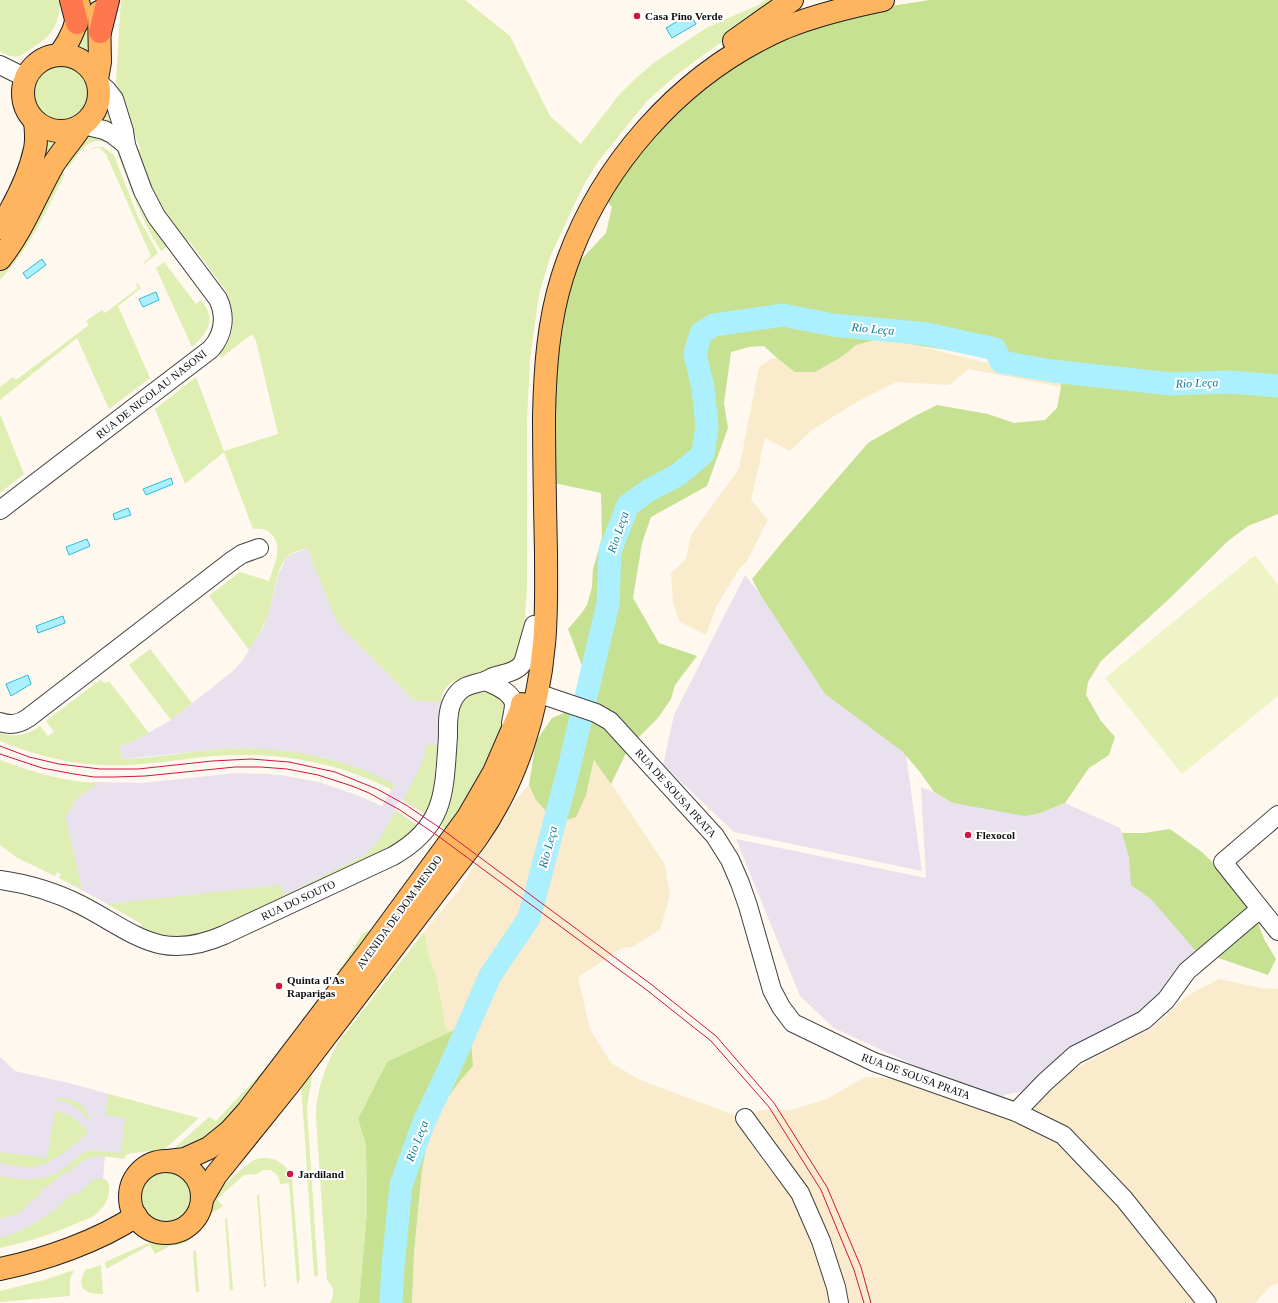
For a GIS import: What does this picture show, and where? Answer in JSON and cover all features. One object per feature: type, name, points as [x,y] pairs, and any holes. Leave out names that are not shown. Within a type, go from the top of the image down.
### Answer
[{"type":"highway","points":[[71,0],[77,23]]},
{"type":"highway","points":[[100,32],[108,0]]},
{"type":"main road","points":[[60,54],[72,36],[77,23],[79,0]]},
{"type":"main road","points":[[98,80],[91,69],[83,61],[72,56],[60,54],[48,56],[32,67],[26,78],[23,89],[24,101],[28,112],[35,121],[50,129],[61,131],[72,130],[82,125],[89,119],[96,108],[100,95],[98,80],[100,62],[99,0]]},
{"type":"main road","name":"AVENIDA DE DOM MENDO","points":[[168,1161],[185,1159],[209,1148],[230,1131],[248,1111],[374,946],[468,817],[494,772],[521,710],[527,685],[531,657],[534,625],[534,380],[544,299],[565,239],[592,185],[606,163],[626,136],[654,105],[703,63],[792,0]]},
{"type":"main road","name":"AVENIDA DE DOM MENDO","points":[[202,1199],[216,1175],[290,1083],[440,888],[483,829],[501,798],[514,770],[525,740],[537,693],[545,627],[544,416],[547,357],[556,301],[562,278],[583,224],[609,177],[631,147],[658,116],[677,98],[710,72],[744,49],[785,28],[833,11],[883,0]]},
{"type":"main road","points":[[0,228],[18,197],[35,149],[35,121]]},
{"type":"main road","points":[[0,259],[15,239],[53,166],[82,125]]},
{"type":"main road","points":[[168,1161],[182,1165],[193,1173],[200,1185],[202,1199],[200,1210],[186,1227],[175,1232],[164,1232],[153,1230],[143,1225],[136,1216],[130,1199],[134,1182],[148,1166],[159,1162],[168,1161]]},
{"type":"main road","points":[[0,1269],[36,1260],[63,1251],[116,1228],[136,1216]]},
{"type":"street","points":[[0,65],[26,78]]},
{"type":"street","name":"RUA DE NICOLAU NASONI","points":[[0,510],[211,348],[218,339],[223,326],[223,311],[218,298],[156,216],[143,191],[126,145],[124,131],[114,99],[98,80]]},
{"type":"street","points":[[82,125],[104,130],[112,134],[126,145]]},
{"type":"street","points":[[0,722],[10,725],[20,723],[28,718],[233,560],[242,554],[260,548]]},
{"type":"street","name":"RUA DO SOUTO","points":[[0,880],[34,886],[59,895],[135,936],[153,943],[183,947],[202,944],[213,940],[393,856],[419,838],[430,825],[440,803],[444,783],[450,706],[458,693],[465,687],[508,673],[520,667],[523,663],[534,625]]},
{"type":"street","points":[[485,681],[508,694],[514,702],[510,734]]},
{"type":"street","name":"RUA DE SOUSA PRATA","points":[[537,693],[596,712],[610,721],[715,836],[730,860],[740,883],[772,990],[781,1007],[793,1023],[874,1062],[1016,1112],[1063,1135],[1124,1198],[1207,1303]]},
{"type":"street","points":[[1278,815],[1223,862],[1278,931]]},
{"type":"street","points":[[1016,1112],[1074,1055],[1144,1020],[1166,1000],[1187,971],[1260,909]]},
{"type":"street","points":[[745,1118],[800,1193],[821,1241],[836,1287],[839,1303]]},
{"type":"shaded area","points":[[885,339],[996,364],[1056,381],[1061,387],[969,369],[949,385],[897,382],[855,403],[812,430],[790,451],[765,438],[751,500],[768,520],[747,561],[739,569],[716,607],[706,635],[680,622],[673,604],[671,573],[686,559],[691,535],[739,469],[759,367],[772,358],[778,359],[795,372],[843,356],[856,345]]},
{"type":"shaded area","points":[[308,548],[313,564],[354,640],[413,700],[441,702],[433,793],[427,815],[400,799],[394,809],[419,826],[307,890],[175,938],[152,930],[59,878],[61,874],[57,872],[55,876],[16,857],[49,814],[93,782],[142,783],[236,773],[281,775],[319,782],[382,806],[394,785],[359,769],[323,757],[251,748],[222,749],[123,759],[119,747],[134,741],[171,720],[233,671],[243,660],[264,626],[278,575],[286,558]]},
{"type":"shaded area","points":[[745,575],[844,700],[905,747],[922,871],[734,832],[663,765],[674,715]]},
{"type":"shaded area","points":[[595,759],[665,865],[670,895],[660,930],[632,947],[622,948],[578,977],[590,1029],[611,1063],[640,1080],[734,1115],[765,1110],[791,1110],[827,1099],[865,1077],[890,1078],[1004,1117],[1075,1069],[1116,1046],[1151,1029],[1188,995],[1219,979],[1261,988],[1278,989],[1278,1283],[1270,1287],[1255,1303],[1216,1303],[1209,1299],[1201,1303],[412,1303],[414,1253],[422,1169],[432,1120],[459,1082],[473,1066],[471,1038],[454,1030],[450,1032],[446,1028],[437,979],[429,956],[424,932],[459,890],[516,799],[529,785],[536,800],[586,795]]},
{"type":"shaded area","points":[[921,787],[934,792],[953,803],[1040,813],[1065,803],[1120,828],[1122,833],[1243,905],[1139,1016],[1030,1089],[997,1097],[918,1067],[834,1028],[800,996],[736,839],[926,878]]},
{"type":"shaded area","points":[[0,1057],[15,1071],[73,1084],[152,1106],[124,1159],[105,1156],[101,1201],[0,1242]]},
{"type":"green space","points":[[0,0],[60,0],[57,21],[54,28],[44,40],[20,56],[12,56],[0,52]]},
{"type":"green space","points":[[87,0],[91,0],[89,54],[77,47]]},
{"type":"green space","points":[[121,0],[465,0],[510,36],[550,116],[581,144],[619,95],[655,62],[706,28],[758,5],[765,0],[782,0],[699,58],[647,101],[600,159],[586,181],[573,207],[550,257],[539,294],[530,359],[527,421],[527,588],[523,644],[516,661],[490,671],[464,677],[451,683],[442,694],[441,702],[413,700],[338,624],[313,564],[308,548],[291,554],[283,563],[278,575],[266,619],[259,635],[249,650],[209,596],[240,572],[269,581],[276,558],[276,541],[267,530],[253,529],[224,452],[185,484],[155,409],[196,377],[224,451],[278,434],[256,341],[252,334],[221,358],[219,353],[229,340],[233,324],[232,307],[226,291],[189,241],[185,244],[163,215],[151,192],[136,151],[140,149],[116,82]]},
{"type":"green space","points":[[929,0],[1278,0],[1278,514],[1248,526],[1228,541],[1168,600],[1101,661],[1088,682],[1086,695],[1101,721],[1115,737],[1109,755],[1089,768],[1065,803],[1040,813],[1025,816],[953,803],[934,792],[920,772],[902,751],[825,694],[760,594],[752,579],[868,443],[915,416],[937,405],[988,414],[1014,423],[1045,420],[1057,408],[1061,387],[1053,361],[995,353],[982,355],[920,346],[885,339],[856,345],[843,356],[815,372],[795,372],[764,346],[749,347],[731,352],[724,403],[728,428],[707,486],[651,517],[642,543],[633,598],[659,643],[697,656],[675,685],[671,699],[658,718],[629,747],[611,784],[594,760],[586,795],[576,817],[557,823],[536,800],[529,785],[536,741],[552,718],[569,711],[580,691],[584,671],[568,629],[587,605],[592,587],[593,569],[602,538],[601,493],[554,483],[554,395],[558,347],[571,281],[578,263],[606,233],[612,207],[607,201],[642,151],[676,113],[724,74],[750,58],[806,31],[872,10]]},
{"type":"green space","points":[[61,64],[72,66],[85,77],[88,82],[90,93],[88,104],[77,117],[72,120],[61,122],[50,120],[37,109],[34,104],[32,93],[34,82],[45,69],[50,66]]},
{"type":"green space","points":[[108,108],[122,137],[101,122]]},
{"type":"green space","points":[[89,134],[118,145],[113,147],[105,142],[92,142],[82,150],[68,168],[62,165]]},
{"type":"green space","points":[[46,139],[59,141],[47,159],[40,157]]},
{"type":"green space","points":[[94,147],[103,147],[114,155],[138,217],[158,253],[144,264],[143,263],[151,256],[106,154],[100,148],[95,148],[90,151]]},
{"type":"green space","points":[[120,150],[169,245],[161,251],[136,203],[117,152]]},
{"type":"green space","points":[[58,171],[65,174],[44,216],[20,256],[0,280],[0,270],[11,256]]},
{"type":"green space","points":[[164,262],[196,304],[201,300],[209,313],[206,331],[198,342],[192,347],[156,268]]},
{"type":"green space","points":[[137,283],[141,288],[118,306],[150,378],[109,409],[77,338],[0,400],[0,387],[13,377],[16,380],[89,325],[86,321],[102,310],[105,313],[138,288]]},
{"type":"green space","points":[[0,414],[24,474],[0,493]]},
{"type":"green space","points":[[1255,555],[1278,585],[1278,696],[1182,774],[1105,678]]},
{"type":"green space","points":[[150,649],[192,703],[171,720],[129,665]]},
{"type":"green space","points":[[100,680],[106,683],[109,681],[149,733],[119,747],[123,759],[223,749],[244,748],[289,751],[334,760],[376,775],[395,785],[392,790],[356,774],[298,759],[259,755],[225,755],[144,764],[113,766],[96,765],[47,757],[0,741],[0,733],[5,735],[21,735],[31,732],[40,726],[48,736],[54,732],[46,721]]},
{"type":"green space","points":[[485,689],[497,694],[505,704],[507,712],[492,757],[447,831],[441,826],[447,812],[453,783],[458,711],[462,701],[465,698],[475,692]]},
{"type":"green space","points":[[427,744],[438,745],[432,801],[427,815],[403,800],[422,764]]},
{"type":"green space","points":[[0,760],[49,776],[74,781],[99,783],[75,800],[69,813],[65,815],[82,889],[59,878],[61,874],[57,872],[55,876],[16,857],[0,845]]},
{"type":"green space","points":[[396,811],[419,826],[400,844],[201,937],[175,938],[170,936],[170,941],[138,931],[142,924],[107,904],[280,885],[285,895],[365,855],[378,841]]},
{"type":"green space","points":[[1170,829],[1202,852],[1244,894],[1264,939],[1276,959],[1268,975],[1195,950],[1151,899],[1131,885],[1129,857],[1122,833],[1144,833]]},
{"type":"green space","points":[[375,925],[376,929],[293,1035],[347,959],[362,934],[372,929]]},
{"type":"green space","points":[[424,932],[429,956],[437,979],[446,1028],[450,1032],[387,1062],[358,1119],[366,1145],[367,1211],[359,1303],[330,1303],[333,1297],[333,1291],[327,1280],[316,1117],[319,1088],[337,1044]]},
{"type":"green space","points":[[454,1030],[471,1038],[473,1066],[459,1082],[432,1120],[422,1169],[414,1253],[412,1303],[359,1303],[367,1211],[366,1145],[358,1119],[387,1062]]},
{"type":"green space","points":[[283,1050],[248,1100],[205,1139],[187,1146],[173,1149],[209,1117],[216,1121]]},
{"type":"green space","points":[[310,1073],[312,1076],[307,1108],[318,1275],[316,1277],[314,1275],[301,1083]]},
{"type":"green space","points":[[108,1094],[199,1118],[165,1149],[127,1154],[124,1159],[101,1156],[82,1162],[75,1166],[69,1173],[65,1172],[46,1188],[44,1186],[39,1191],[41,1193],[19,1213],[0,1219],[0,1176],[18,1179],[43,1178],[58,1172],[89,1150],[121,1153],[125,1118],[105,1115]]},
{"type":"green space","points":[[57,1097],[68,1099],[82,1106],[86,1110],[89,1121],[75,1107],[66,1102],[56,1100]]},
{"type":"green space","points":[[55,1111],[65,1113],[73,1118],[88,1132],[58,1157],[42,1165],[28,1167],[0,1163],[0,1152],[47,1158]]},
{"type":"green space","points":[[261,1158],[272,1159],[280,1162],[290,1173],[292,1178],[300,1279],[297,1285],[289,1183],[280,1184],[279,1178],[270,1170],[263,1170],[257,1174],[244,1175],[217,1199],[223,1206],[212,1213],[201,1230],[188,1241],[182,1244],[170,1246],[155,1254],[150,1245],[106,1269],[105,1262],[157,1239],[170,1240],[182,1237],[195,1229],[201,1222],[210,1201],[229,1180],[254,1160]]},
{"type":"green space","points":[[166,1170],[176,1172],[184,1178],[190,1186],[192,1196],[190,1206],[184,1214],[176,1220],[166,1222],[156,1220],[148,1214],[142,1206],[140,1196],[142,1186],[148,1178],[156,1172]]},
{"type":"green space","points":[[100,1178],[108,1182],[109,1194],[101,1210],[95,1215],[89,1219],[52,1233],[0,1248],[0,1238],[30,1226],[48,1215],[72,1194],[79,1193],[92,1181]]},
{"type":"green space","points":[[257,1195],[259,1195],[266,1287],[264,1287]]},
{"type":"green space","points":[[227,1217],[233,1290],[230,1290],[225,1219]]},
{"type":"green space","points":[[196,1250],[199,1292],[196,1292],[193,1251]]},
{"type":"green space","points":[[101,1265],[103,1294],[91,1293],[82,1286],[82,1276],[85,1270]]},
{"type":"green space","points":[[74,1270],[70,1279],[70,1296],[0,1302],[0,1291],[44,1280]]},
{"type":"water","points":[[690,14],[696,24],[672,38],[666,28]]},
{"type":"water","points":[[42,259],[46,265],[27,279],[23,273]]},
{"type":"water","points":[[156,292],[159,300],[143,307],[139,299]]},
{"type":"water","points":[[171,478],[173,484],[146,495],[143,489]]},
{"type":"water","points":[[128,508],[131,515],[115,520],[113,514]]},
{"type":"water","points":[[87,539],[90,546],[69,555],[66,547]]},
{"type":"water","points":[[63,616],[65,623],[38,633],[36,626]]},
{"type":"water","points":[[28,675],[31,684],[11,696],[6,684]]},
{"type":"waterway","name":"Rio Leça","points":[[391,1303],[401,1185],[424,1122],[490,976],[529,918],[569,768],[608,604],[610,551],[628,505],[649,490],[678,475],[703,454],[707,426],[703,388],[695,354],[701,333],[714,325],[783,315],[833,325],[927,334],[995,349],[1001,362],[1052,371],[1171,384],[1230,382],[1278,386]]},
{"type":"tram line","points":[[0,746],[29,757],[59,764],[100,769],[138,769],[212,761],[251,759],[289,762],[335,772],[377,789],[406,805],[443,830],[652,985],[716,1036],[774,1103],[827,1187],[861,1267],[871,1303]]},
{"type":"tram line","points":[[0,754],[42,768],[94,777],[145,776],[235,767],[287,769],[318,775],[352,786],[369,793],[400,810],[438,836],[648,991],[711,1041],[769,1107],[821,1190],[854,1270],[864,1303]]},
{"type":"place","name":"Casa Pino Verde","points":[[637,16]]},
{"type":"place","name":"Flexocol","points":[[968,835]]},
{"type":"place","name":"Quinta d'As Raparigas","points":[[279,986]]},
{"type":"place","name":"Jardiland","points":[[290,1174]]}]
